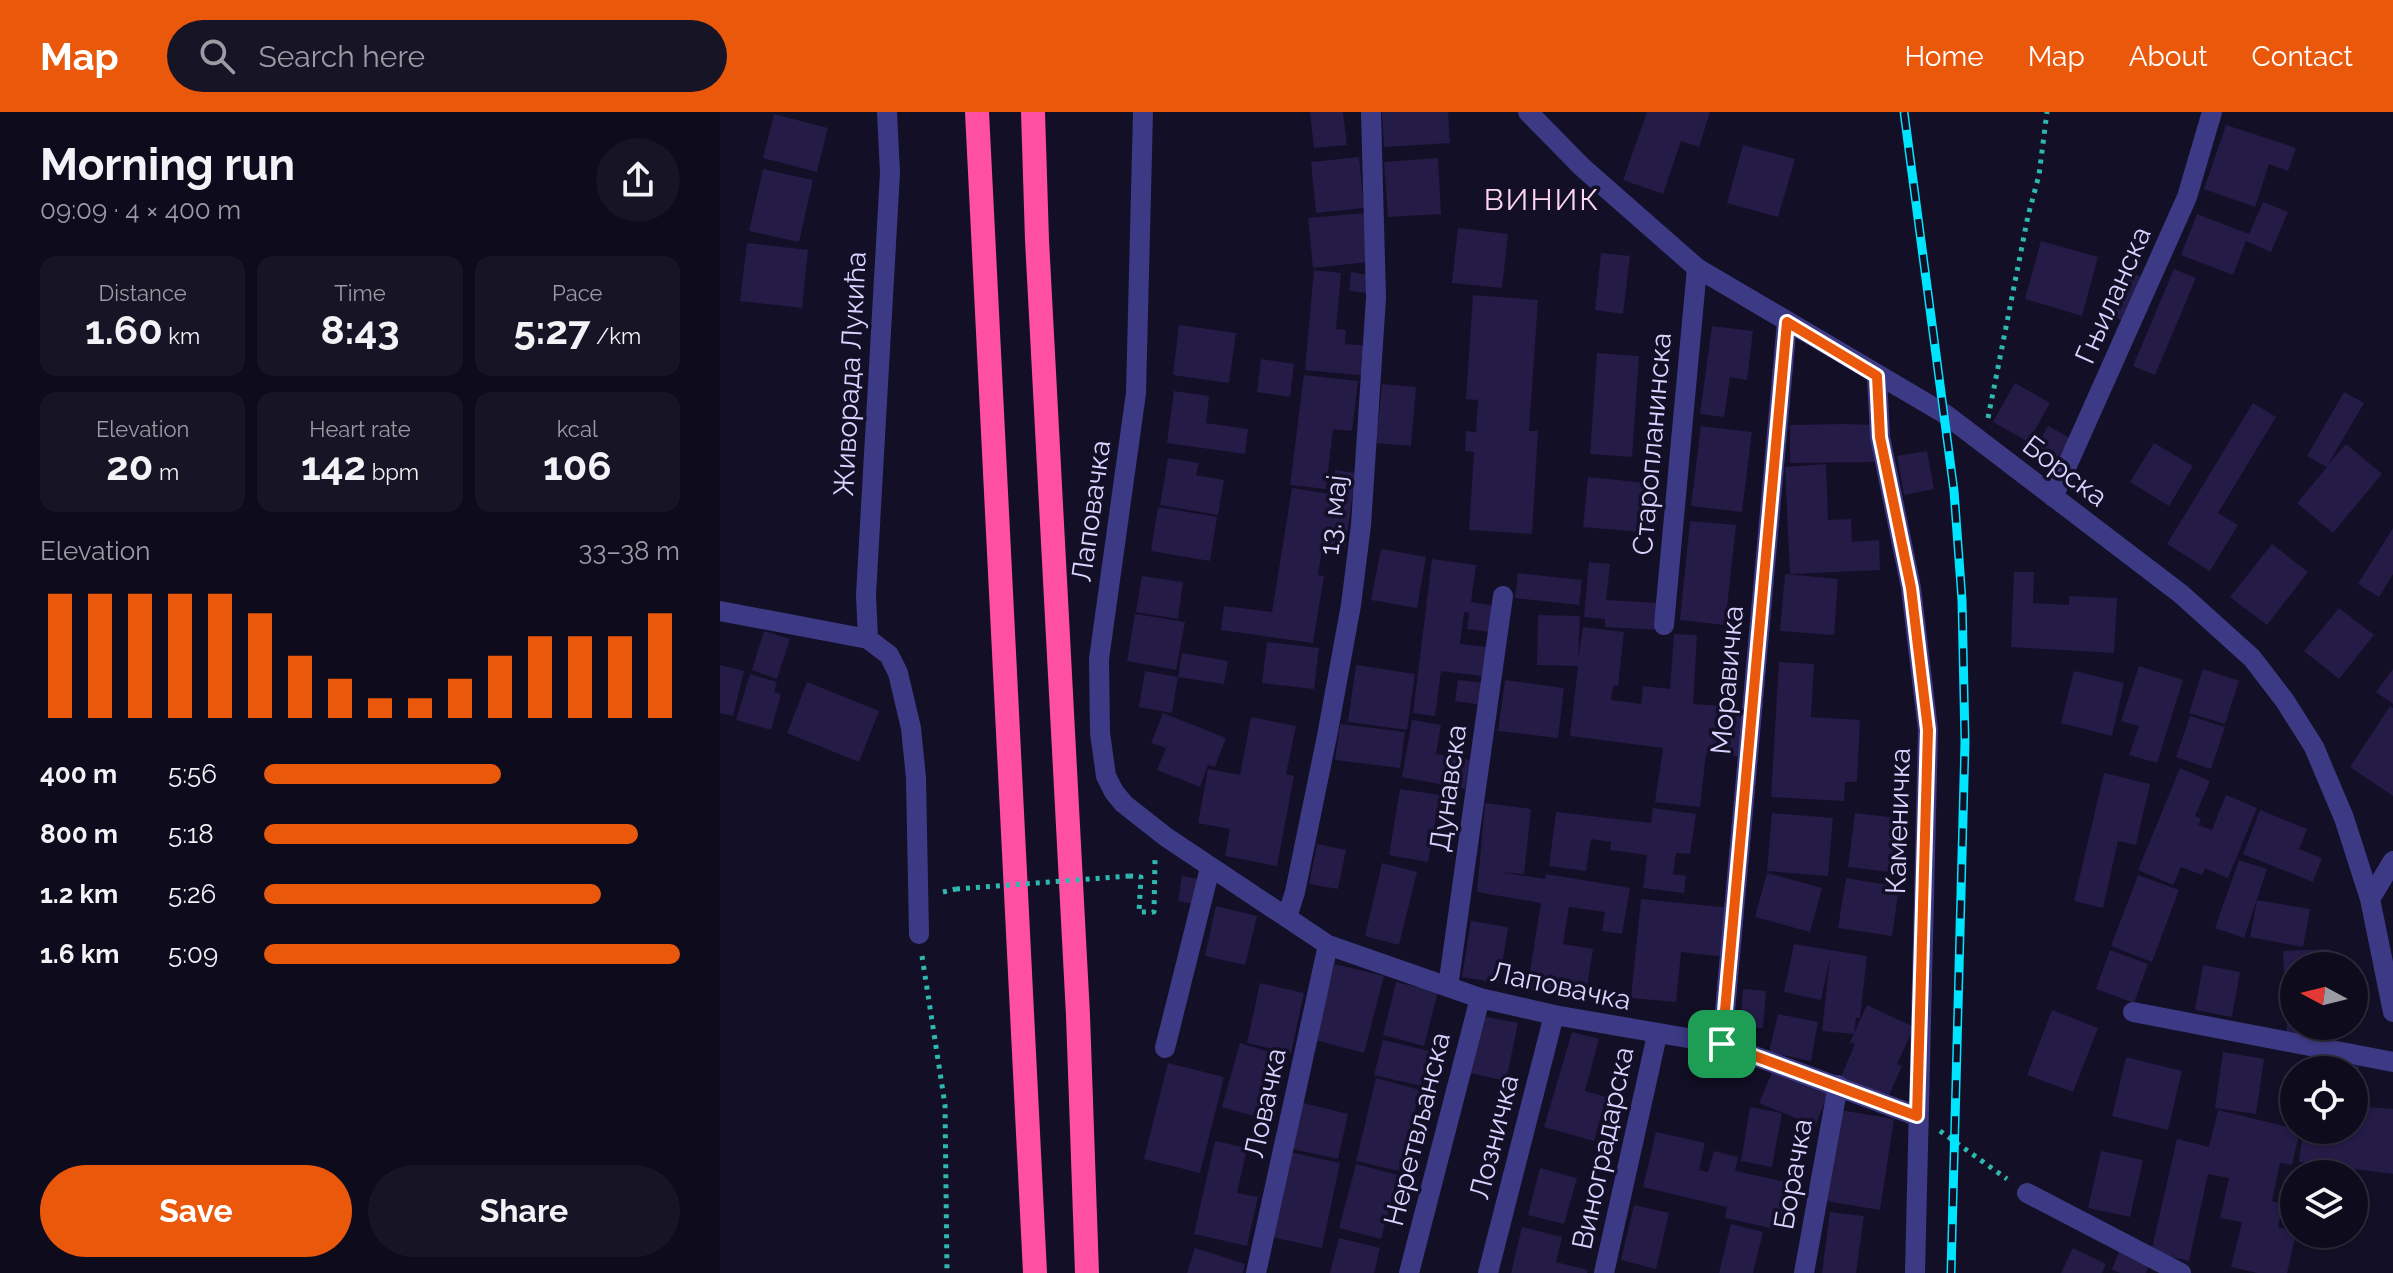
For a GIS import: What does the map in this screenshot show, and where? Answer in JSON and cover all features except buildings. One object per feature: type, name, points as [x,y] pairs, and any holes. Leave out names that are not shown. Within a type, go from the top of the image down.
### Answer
[{"type":"highway","points":[[977,112],[1035,1273]]},
{"type":"highway","points":[[1033,112],[1078,1015],[1087,1273]]},
{"type":"street","name":"Живорада Лукића","points":[[868,639],[866,595],[890,173],[887,112]]},
{"type":"street","name":"Лаповачка","points":[[1143,112],[1136,393],[1102,635],[1100,733],[1106,776],[1114,792],[1134,812],[1210,868],[1328,945],[1480,998],[1657,1035],[1722,1044],[1917,1116]]},
{"type":"street","name":"13. мај","points":[[1287,917],[1295,892],[1327,736],[1351,605],[1361,525],[1376,298],[1371,112]]},
{"type":"street","name":"Гњиланска","points":[[2053,497],[2187,197],[2212,112]]},
{"type":"street","name":"Борска","points":[[1538,117],[1582,167],[1697,268],[1945,414],[2181,594],[2252,658],[2285,701],[2314,747],[2344,818],[2370,899],[2393,1012]]},
{"type":"street","name":"Старопланинска","points":[[1664,625],[1697,268]]},
{"type":"street","name":"Моравичка","points":[[1722,1044],[1787,322]]},
{"type":"street","name":"Каменичка","points":[[1877,376],[1880,437],[1911,588],[1928,730],[1915,1273]]},
{"type":"street","name":"Дунавска","points":[[1448,987],[1503,596]]},
{"type":"street","points":[[720,611],[868,639],[889,655],[898,673],[911,728],[916,778],[919,934]]},
{"type":"street","points":[[2370,899],[2393,861]]},
{"type":"street","points":[[1165,1048],[1210,868]]},
{"type":"street","name":"Ловачка","points":[[1256,1273],[1328,945]]},
{"type":"street","name":"Неретвљанска","points":[[1409,1273],[1480,998]]},
{"type":"street","points":[[2133,1012],[2393,1062]]},
{"type":"street","name":"Лозничка","points":[[1488,1273],[1554,1015]]},
{"type":"street","name":"Виноградарска","points":[[1604,1273],[1657,1035]]},
{"type":"street","name":"Борачка","points":[[1804,1273],[1838,1085]]},
{"type":"street","points":[[2027,1193],[2181,1273]]},
{"type":"path","points":[[1982,443],[2039,175],[2047,112]]},
{"type":"path","points":[[956,889],[1141,877],[1139,912],[1154,912],[1154,861]]},
{"type":"path","points":[[919,934],[945,1105],[947,1273]]},
{"type":"path","points":[[1917,1116],[2027,1193]]},
{"type":"railway","points":[[1904,112],[1954,491],[1962,600],[1965,742],[1951,1273]]},
{"type":"district","name":"ВИНИК","points":[[1542,199]]},
{"type":"route","points":[[1787,322],[1877,376],[1880,437],[1911,588],[1928,730],[1917,1116],[1722,1044],[1733,926],[1787,322]]}]
